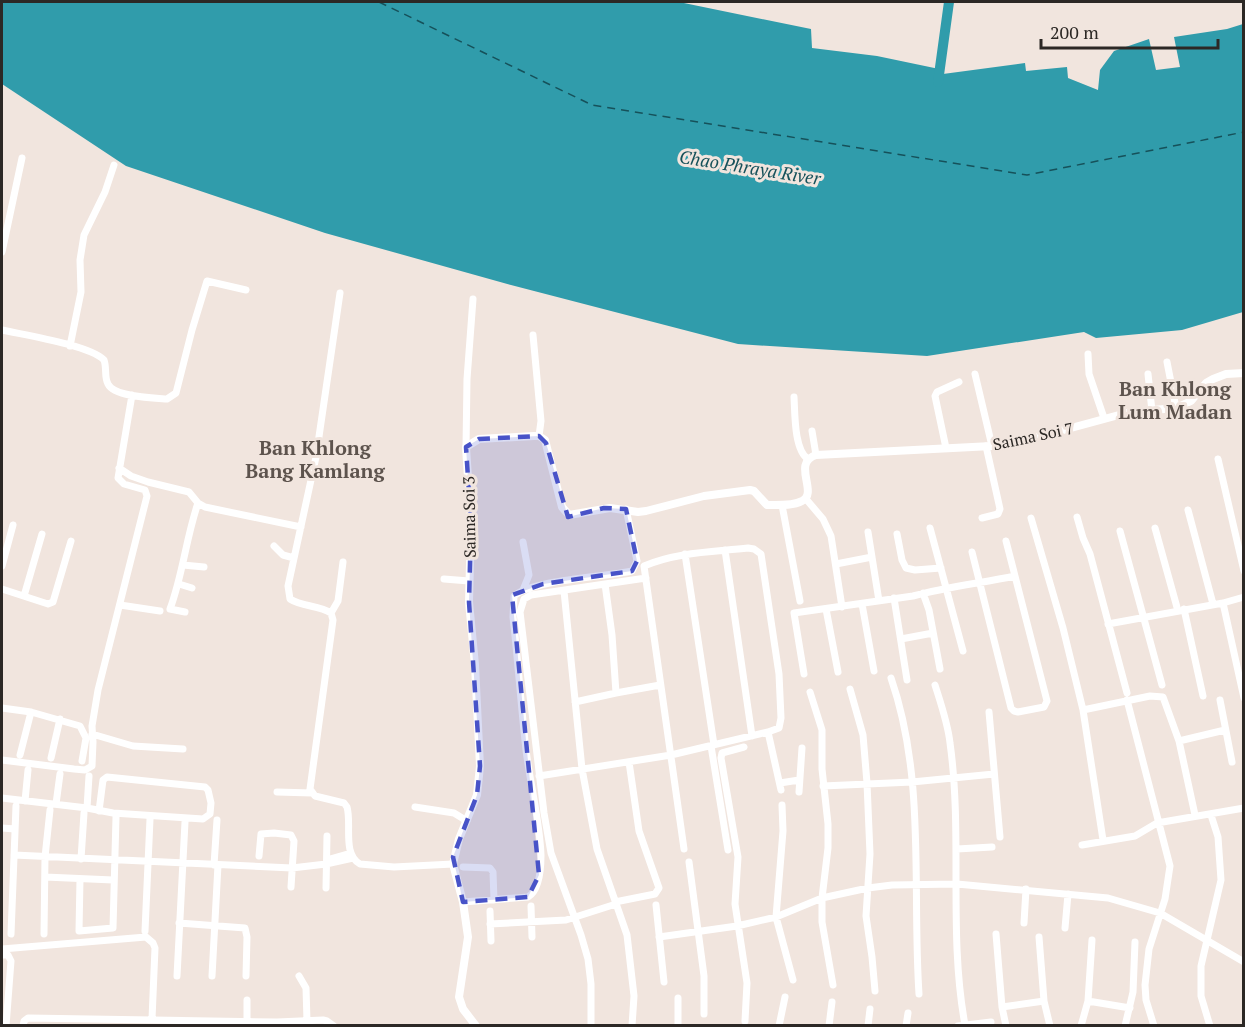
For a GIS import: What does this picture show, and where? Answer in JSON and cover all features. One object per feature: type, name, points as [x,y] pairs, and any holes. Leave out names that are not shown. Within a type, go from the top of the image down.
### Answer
[{"type":"street","points":[[2,249],[22,158]]},
{"type":"street","points":[[70,346],[81,292],[80,260],[84,235],[105,192],[114,165]]},
{"type":"street","points":[[2,330],[70,346],[100,357],[105,365],[108,386],[117,392],[167,399],[176,393],[207,281],[246,290]]},
{"type":"street","points":[[332,613],[325,609],[294,602],[290,599],[288,586],[316,457],[340,293]]},
{"type":"street","points":[[466,447],[466,379],[472,299]]},
{"type":"street","points":[[533,335],[541,421],[539,436]]},
{"type":"street","points":[[1088,354],[1089,374],[1104,418]]},
{"type":"street","points":[[1167,362],[1176,408]]},
{"type":"street","name":"Saima Soi 7","points":[[812,457],[989,446],[1053,433],[1130,412],[1176,408],[1191,401],[1206,383],[1213,379],[1226,374],[1244,373]]},
{"type":"street","points":[[975,374],[1000,503],[998,514],[982,518]]},
{"type":"street","points":[[1148,374],[1152,411]]},
{"type":"street","points":[[946,448],[935,394],[959,381]]},
{"type":"street","points":[[2,760],[74,770],[89,769],[93,761],[92,726],[98,690],[147,496],[145,490],[120,482],[118,478],[132,395]]},
{"type":"street","points":[[794,397],[799,444],[803,456],[812,457]]},
{"type":"street","points":[[466,447],[479,439],[539,436],[546,443],[556,487],[566,513],[574,515],[604,508],[646,511],[704,496],[750,490],[754,491],[767,505],[800,502],[806,499],[808,492],[805,466],[812,457],[812,431]]},
{"type":"street","name":"Saima Soi 3","points":[[466,447],[471,525],[469,582],[480,766],[478,792],[459,839],[453,864],[463,902],[468,938],[459,997],[463,1009],[476,1026]]},
{"type":"street","points":[[1218,459],[1244,571]]},
{"type":"street","points":[[119,468],[131,476],[148,482],[189,492],[198,503],[211,508],[301,527]]},
{"type":"street","points":[[806,499],[827,525],[832,540],[842,607]]},
{"type":"street","points":[[185,612],[170,609],[179,584],[189,533],[198,503]]},
{"type":"street","points":[[782,505],[800,601]]},
{"type":"street","points":[[463,902],[528,897],[532,895],[539,875],[541,854],[526,750],[513,617],[514,596],[523,590],[543,584],[632,571],[637,561],[626,509]]},
{"type":"street","points":[[1188,510],[1213,604]]},
{"type":"street","points":[[1077,517],[1090,554],[1157,823],[1170,866],[1165,899],[1149,949],[1145,985],[1146,1000],[1154,1026]]},
{"type":"street","points":[[1031,518],[1063,628],[1083,710],[1103,840]]},
{"type":"street","points":[[2,566],[14,525]]},
{"type":"street","points":[[930,528],[963,651]]},
{"type":"street","points":[[1155,528],[1181,610],[1203,696]]},
{"type":"street","points":[[1120,531],[1162,685]]},
{"type":"street","points":[[868,532],[879,601]]},
{"type":"street","points":[[24,596],[42,534]]},
{"type":"street","points":[[897,534],[902,560],[906,568],[926,570],[941,568]]},
{"type":"street","points":[[2,589],[48,604],[53,602],[71,541]]},
{"type":"street","points":[[972,552],[1011,708],[1018,712],[1044,707],[1047,701],[1006,541]]},
{"type":"street","points":[[523,542],[529,575],[523,590]]},
{"type":"street","points":[[274,546],[283,555],[294,558]]},
{"type":"street","points":[[539,776],[671,755],[768,732],[781,726],[780,685],[761,554],[754,549],[685,554],[644,566],[660,685],[671,755],[684,849]]},
{"type":"street","points":[[725,550],[752,736]]},
{"type":"street","points":[[685,554],[728,850]]},
{"type":"street","points":[[836,564],[872,557]]},
{"type":"street","points":[[312,793],[310,785],[333,620],[332,613],[338,601],[343,562]]},
{"type":"street","points":[[183,565],[204,567]]},
{"type":"street","points":[[804,674],[794,613],[879,601],[1015,576]]},
{"type":"street","points":[[591,1026],[591,984],[588,959],[551,853],[539,776],[520,612],[524,599],[531,595],[645,578]]},
{"type":"street","points":[[444,579],[469,582]]},
{"type":"street","points":[[179,584],[192,588]]},
{"type":"street","points":[[605,584],[612,635],[616,693]]},
{"type":"street","points":[[564,591],[582,769],[597,849],[629,944],[634,996],[632,1026]]},
{"type":"street","points":[[923,593],[940,669]]},
{"type":"street","points":[[1108,624],[1244,597]]},
{"type":"street","points":[[894,598],[907,680]]},
{"type":"street","points":[[862,603],[874,671]]},
{"type":"street","points":[[1223,603],[1244,698]]},
{"type":"street","points":[[120,605],[160,611]]},
{"type":"street","points":[[826,609],[838,672]]},
{"type":"street","points":[[901,639],[933,633]]},
{"type":"street","points":[[891,678],[906,731],[912,782],[919,994]]},
{"type":"street","points":[[575,702],[660,685]]},
{"type":"street","points":[[935,686],[950,740],[957,849],[958,982],[965,1025]]},
{"type":"street","points":[[850,689],[862,735],[867,783],[870,827],[866,920],[872,957],[874,991]]},
{"type":"street","points":[[810,692],[822,730],[823,786],[828,824],[828,848],[822,898],[823,928],[833,985]]},
{"type":"street","points":[[1083,710],[1127,697],[1163,697],[1179,741],[1195,815]]},
{"type":"street","points":[[1220,700],[1232,762]]},
{"type":"street","points":[[2,708],[31,712],[80,726],[86,738],[82,760]]},
{"type":"street","points":[[989,711],[1000,837]]},
{"type":"street","points":[[20,755],[31,712]]},
{"type":"street","points":[[51,758],[60,719]]},
{"type":"street","points":[[1179,741],[1225,730]]},
{"type":"street","points":[[768,732],[781,787],[799,780]]},
{"type":"street","points":[[92,734],[134,746],[183,749]]},
{"type":"street","points":[[744,747],[722,753],[721,758],[738,857],[735,904],[747,983],[745,1021]]},
{"type":"street","points":[[798,792],[802,748]]},
{"type":"street","points":[[490,924],[566,920],[615,903],[655,894],[659,888],[639,831],[628,762]]},
{"type":"street","points":[[24,801],[28,770]]},
{"type":"street","points":[[56,804],[60,774]]},
{"type":"street","points":[[823,786],[912,782],[994,774]]},
{"type":"street","points":[[81,859],[89,776]]},
{"type":"street","points":[[2,798],[56,804],[85,811],[203,819],[211,810],[210,793],[207,788],[203,787],[105,778],[102,780],[99,811]]},
{"type":"street","points":[[277,792],[312,793],[319,798],[344,803],[347,807],[352,856],[360,864],[368,866],[453,864]]},
{"type":"street","points":[[11,934],[16,806]]},
{"type":"street","points":[[782,806],[783,831],[776,917],[793,980]]},
{"type":"street","points":[[415,807],[454,813],[467,820]]},
{"type":"street","points":[[1082,845],[1135,836],[1157,823],[1244,808]]},
{"type":"street","points":[[44,934],[45,857],[50,810]]},
{"type":"street","points":[[1210,1026],[1201,996],[1201,966],[1221,880],[1218,837],[1211,814]]},
{"type":"street","points":[[80,879],[79,931],[113,928],[113,860],[116,817]]},
{"type":"street","points":[[145,931],[150,819]]},
{"type":"street","points":[[212,976],[217,820]]},
{"type":"street","points":[[177,976],[185,822]]},
{"type":"street","points":[[2,828],[15,829]]},
{"type":"street","points":[[259,856],[261,834],[289,834],[294,841],[291,887]]},
{"type":"street","points":[[326,888],[324,863],[327,836]]},
{"type":"street","points":[[957,849],[992,847]]},
{"type":"street","points":[[14,855],[292,868],[352,856]]},
{"type":"street","points":[[689,862],[704,976],[704,1014]]},
{"type":"street","points":[[463,867],[490,868],[493,872],[494,900]]},
{"type":"street","points":[[45,877],[113,880]]},
{"type":"street","points":[[659,937],[737,926],[776,917],[822,898],[868,888],[916,884],[957,884],[1108,898],[1160,913],[1244,962]]},
{"type":"street","points":[[1024,923],[1026,889]]},
{"type":"street","points":[[1065,928],[1068,894]]},
{"type":"street","points":[[656,905],[664,982]]},
{"type":"street","points":[[531,906],[532,937]]},
{"type":"street","points":[[490,912],[491,941]]},
{"type":"street","points":[[179,923],[245,928],[247,937],[246,976]]},
{"type":"street","points":[[996,934],[1002,1007],[1006,1026]]},
{"type":"street","points":[[2,949],[146,937],[155,948],[152,1019]]},
{"type":"street","points":[[1039,937],[1044,1001],[1050,1026]]},
{"type":"street","points":[[1081,1026],[1088,1000],[1092,940]]},
{"type":"street","points":[[1125,1026],[1130,1008],[1135,942]]},
{"type":"street","points":[[2,955],[8,955],[11,961],[6,1026]]},
{"type":"street","points":[[299,976],[306,988],[307,1021]]},
{"type":"street","points":[[779,1026],[784,997]]},
{"type":"street","points":[[678,998],[678,1026]]},
{"type":"street","points":[[247,1000],[247,1021]]},
{"type":"street","points":[[1088,1000],[1130,1008]]},
{"type":"street","points":[[1002,1007],[1044,1001]]},
{"type":"street","points":[[829,1026],[831,1002]]},
{"type":"street","points":[[868,1026],[870,1009]]},
{"type":"street","points":[[906,1026],[908,1013]]},
{"type":"street","points":[[22,1026],[28,1018],[262,1023],[327,1021],[334,1026]]},
{"type":"street","points":[[958,1026],[991,1022]]},
{"type":"highlighted area","points":[[539,436],[546,443],[568,517],[604,508],[626,509],[637,561],[632,571],[543,584],[512,595],[539,875],[528,897],[463,902],[453,857],[477,795],[480,766],[469,602],[471,525],[466,447],[479,439]]},
{"type":"water","name":"Chao Phraya River","points":[[2,2],[679,2],[811,29],[812,48],[877,56],[944,70],[943,74],[1025,63],[1026,71],[1067,67],[1068,78],[1098,90],[1100,70],[1114,51],[1149,39],[1156,70],[1180,67],[1174,37],[1227,29],[1243,24],[1243,312],[1182,330],[1096,338],[1084,332],[927,356],[738,344],[511,285],[325,233],[126,166],[2,84]]},
{"type":"waterway","points":[[938,82],[949,2]]},
{"type":"ferry route","points":[[379,2],[592,105],[1027,175],[1244,132]]},
{"type":"district","name":"Ban Khlong Lum Madan","points":[[1175,400]]},
{"type":"district","name":"Ban Khlong Bang Kamlang","points":[[315,458]]}]
